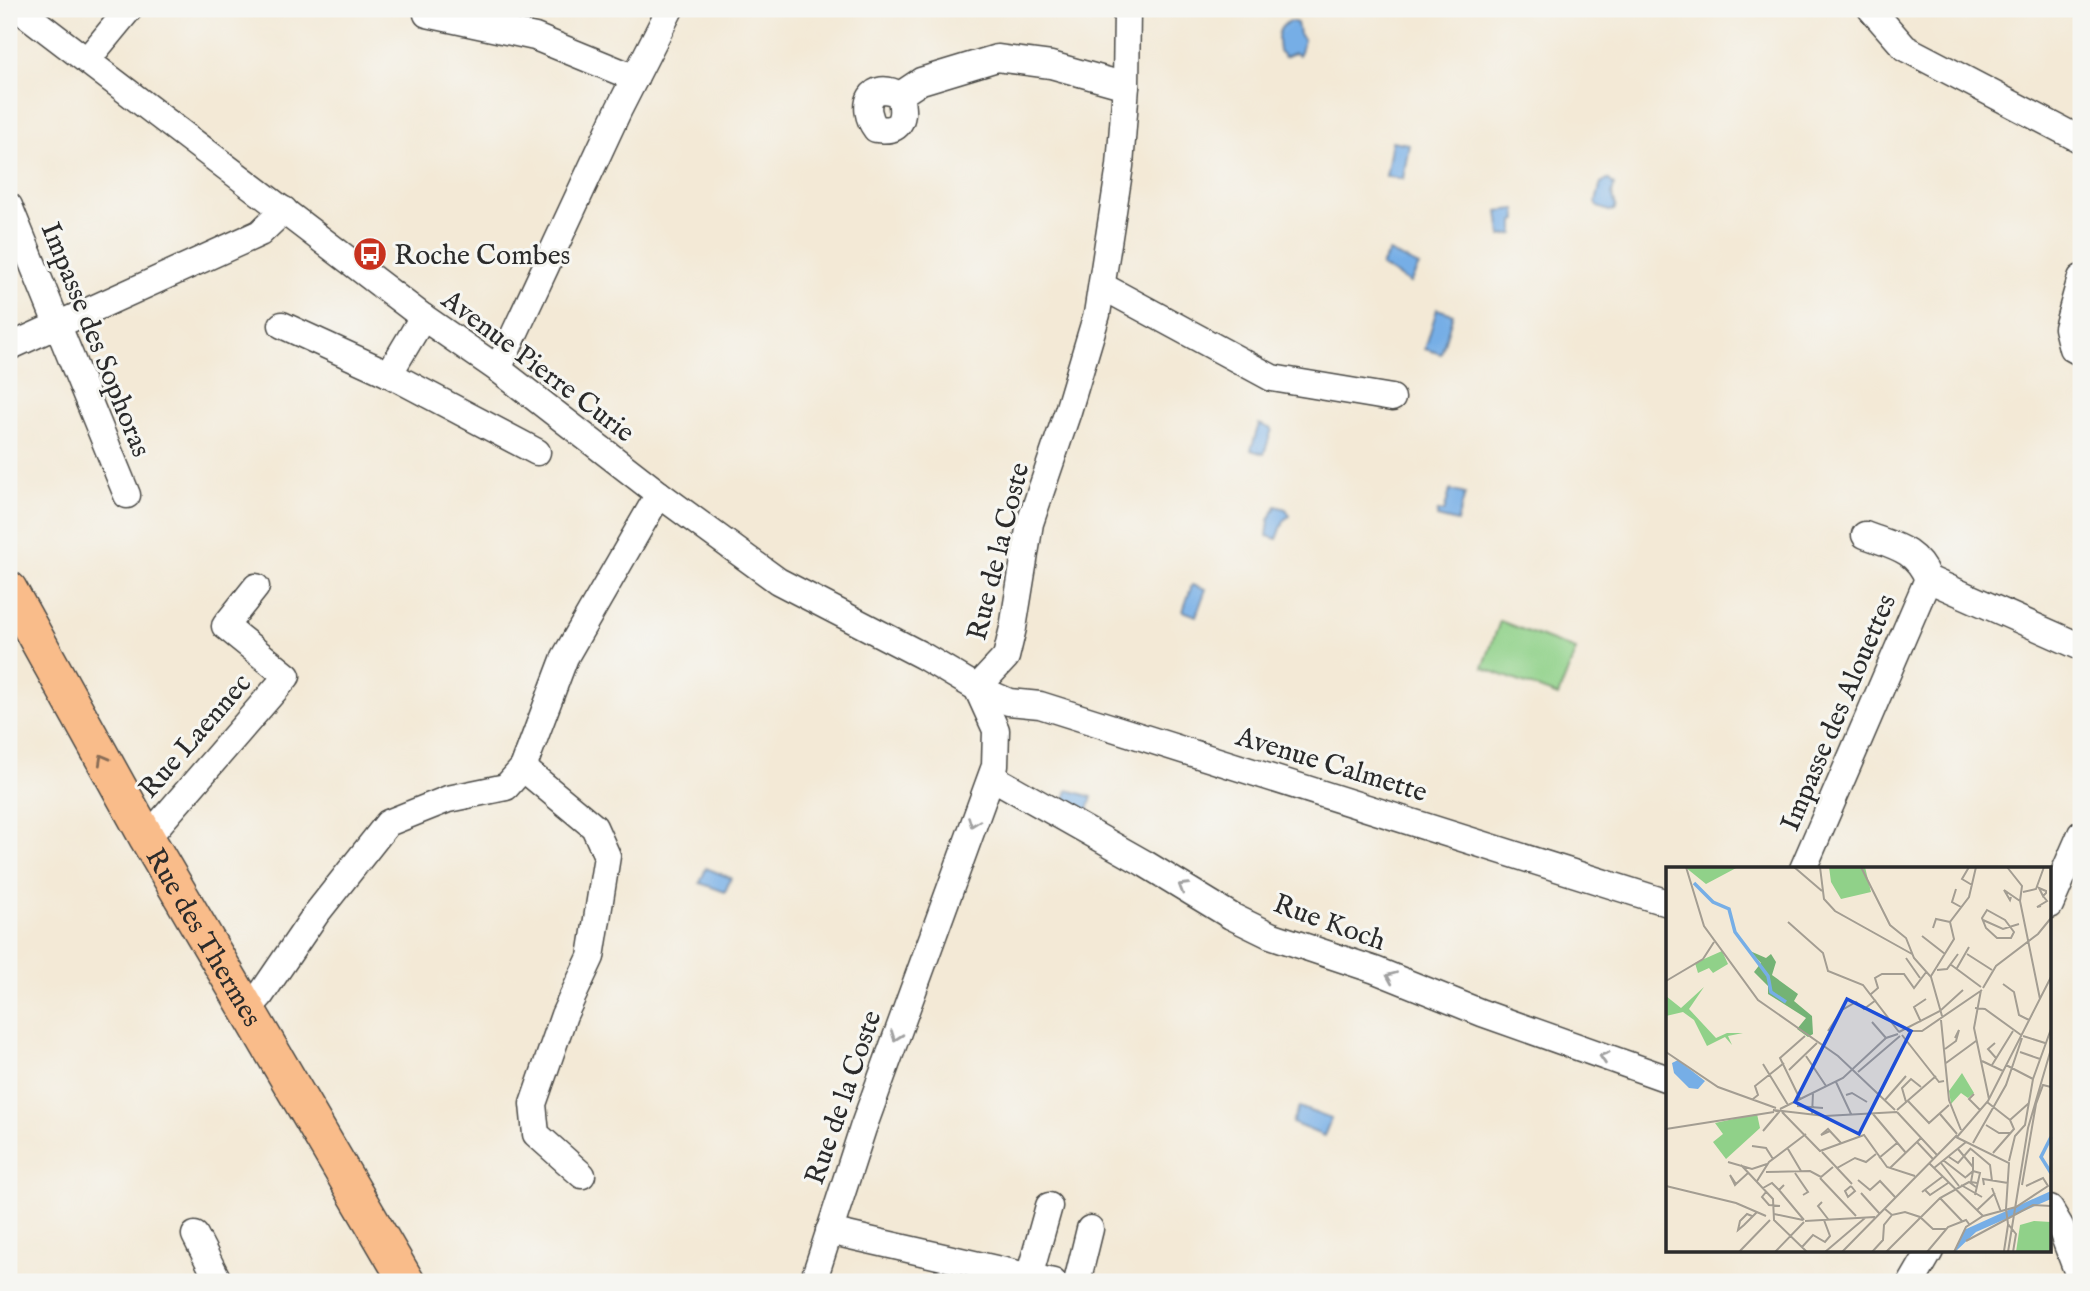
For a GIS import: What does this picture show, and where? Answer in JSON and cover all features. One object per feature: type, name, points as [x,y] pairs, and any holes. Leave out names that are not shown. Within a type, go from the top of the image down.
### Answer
[{"type":"main road","name":"Rue des Thermes","points":[[9,589],[147,838],[407,1282]]},
{"type":"street","name":"Avenue Pierre Curie","points":[[19,9],[423,317],[498,369],[659,494],[778,581],[923,656],[977,688]]},
{"type":"street","points":[[87,60],[129,9]]},
{"type":"street","points":[[498,369],[670,9]]},
{"type":"street","name":"Rue de la Coste","points":[[813,1282],[863,1128],[995,766],[996,730],[977,688],[1006,657],[1030,523],[1097,314],[1120,166],[1126,86],[1127,9]]},
{"type":"street","points":[[1871,9],[1905,48],[2081,140]]},
{"type":"street","points":[[427,15],[535,37],[635,78]]},
{"type":"street","points":[[900,95],[921,81],[997,58],[1051,65],[1126,86]]},
{"type":"street","name":"Impasse des Sophoras","points":[[9,206],[127,495]]},
{"type":"street","points":[[9,347],[260,233],[285,210]]},
{"type":"street","points":[[2081,278],[2067,328],[2071,348],[2081,353]]},
{"type":"street","points":[[1102,286],[1272,378],[1392,398]]},
{"type":"street","points":[[389,374],[423,317]]},
{"type":"street","points":[[282,325],[389,374],[537,452]]},
{"type":"street","points":[[247,1010],[260,996],[316,914],[388,823],[447,799],[506,787],[523,768],[565,657],[659,494]]},
{"type":"street","points":[[1866,535],[1913,555],[1922,565],[1928,579],[2081,648]]},
{"type":"street","name":"Impasse des Alouettes","points":[[1804,867],[1928,579]]},
{"type":"street","name":"Rue Laennec","points":[[147,838],[287,676],[225,626],[256,587]]},
{"type":"street","name":"Avenue Calmette","points":[[977,688],[1009,702],[1040,705],[1666,902]]},
{"type":"street","points":[[523,768],[594,827],[607,856],[591,957],[565,1015],[533,1104],[536,1134],[582,1175]]},
{"type":"street","name":"Rue Koch","points":[[992,777],[1231,916],[1270,935],[1375,970],[1482,1013],[1666,1078]]},
{"type":"street","points":[[2052,900],[2081,834]]},
{"type":"street","points":[[829,1231],[1041,1280],[1049,1206]]},
{"type":"street","points":[[2064,1222],[2081,1281]]},
{"type":"street","points":[[1077,1282],[1090,1229]]},
{"type":"street","points":[[195,1235],[219,1282]]},
{"type":"street","points":[[1912,1282],[1929,1252]]},
{"type":"green space","points":[[1500,621],[1576,650],[1558,696],[1483,668]]},
{"type":"water","points":[[1290,21],[1297,23],[1299,34],[1304,40],[1299,55],[1294,53],[1285,57],[1279,51],[1278,37],[1282,27]]},
{"type":"water","points":[[1392,141],[1409,144],[1403,179],[1386,176]]},
{"type":"water","points":[[1608,179],[1614,185],[1612,194],[1616,206],[1609,211],[1598,207],[1596,202],[1601,183]]},
{"type":"water","points":[[1516,209],[1514,234],[1501,236],[1498,211]]},
{"type":"water","points":[[1389,252],[1419,266],[1410,283],[1381,266]]},
{"type":"water","points":[[1437,309],[1453,314],[1441,354],[1425,349]]},
{"type":"water","points":[[1259,424],[1272,429],[1264,454],[1251,450]]},
{"type":"water","points":[[1450,490],[1465,494],[1457,522],[1437,517],[1438,511],[1444,512]]},
{"type":"water","points":[[1276,506],[1286,509],[1290,516],[1285,519],[1277,539],[1267,536],[1269,520]]},
{"type":"water","points":[[1192,585],[1206,589],[1196,616],[1183,611]]},
{"type":"water","points":[[1068,790],[1092,797],[1088,810],[1064,802]]},
{"type":"water","points":[[706,868],[731,878],[725,892],[700,883]]},
{"type":"water","points":[[1299,1107],[1331,1119],[1324,1136],[1292,1123]]},
{"type":"place","name":"Roche Combes","points":[[370,254]]}]
